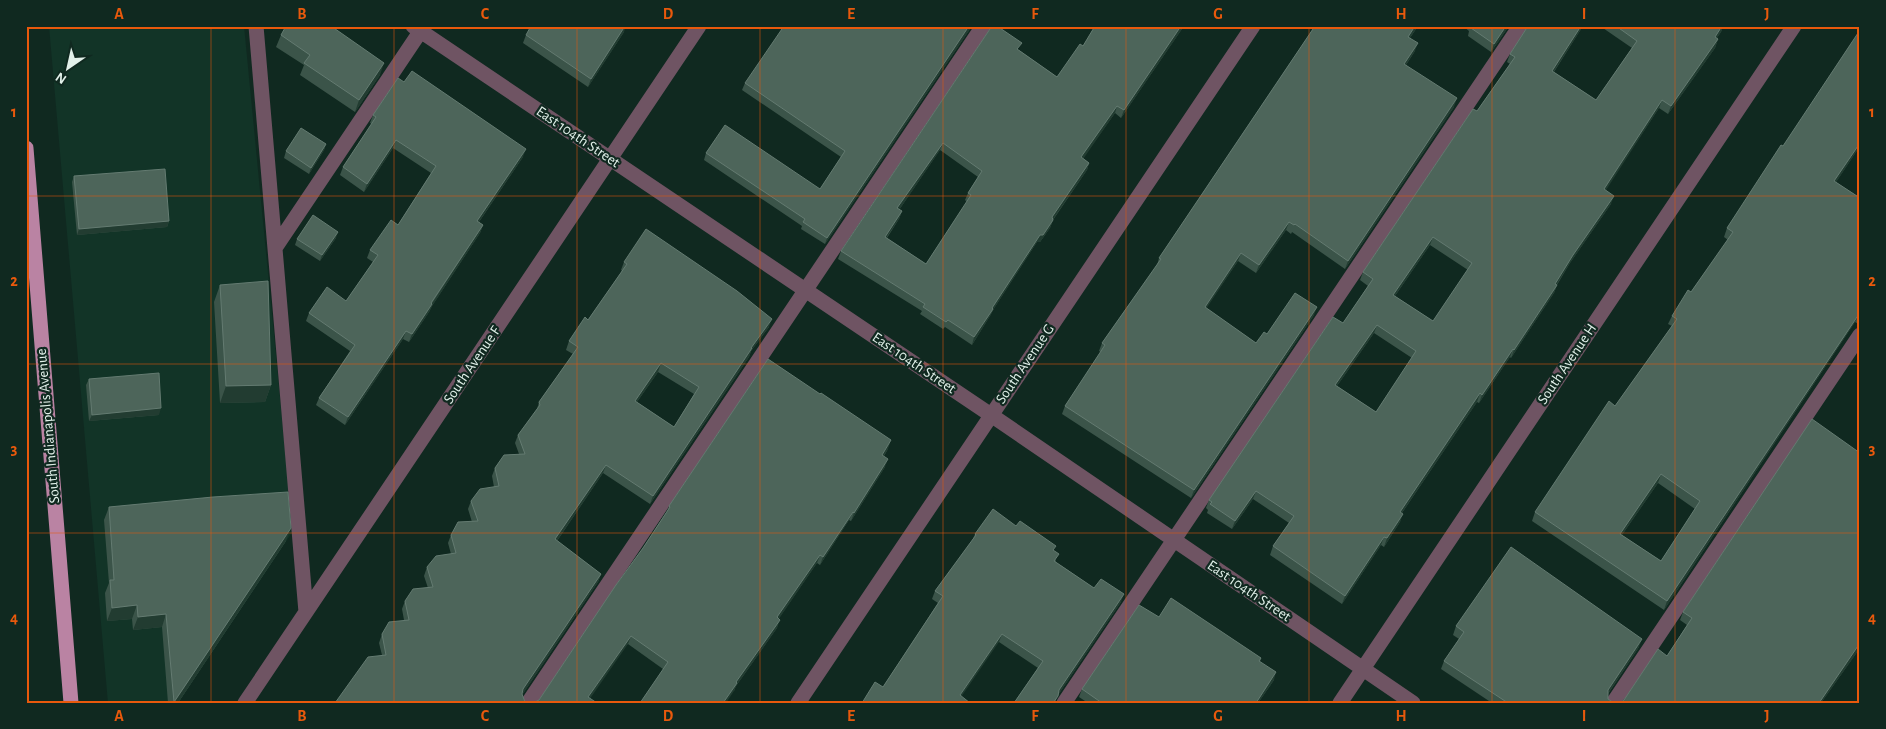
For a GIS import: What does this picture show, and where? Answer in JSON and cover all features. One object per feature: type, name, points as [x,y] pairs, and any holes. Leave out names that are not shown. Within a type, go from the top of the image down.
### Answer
[{"type":"main road","name":"South Indianapolis Avenue","points":[[26,148],[71,703]]},
{"type":"street","points":[[256,26],[306,612]]},
{"type":"street","name":"South Avenue F","points":[[245,703],[700,26]]},
{"type":"street","points":[[528,703],[983,26]]},
{"type":"street","name":"South Avenue G","points":[[798,703],[1253,26]]},
{"type":"street","points":[[1064,703],[1520,26]]},
{"type":"street","name":"South Avenue H","points":[[1340,703],[1794,26]]},
{"type":"street","points":[[275,248],[419,28]]},
{"type":"street","name":"East 104th Street","points":[[419,28],[1413,703]]},
{"type":"street","points":[[1613,703],[1860,335]]},
{"type":"shaded area","points":[[49,26],[244,26],[293,531],[178,703],[108,703]]},
{"type":"building","points":[[286,26],[331,26],[384,63],[359,100],[304,63],[310,55],[281,35]]},
{"type":"building","points":[[531,26],[625,26],[591,79],[526,35]]},
{"type":"building","points":[[784,26],[969,26],[827,238],[803,222],[805,219],[706,153],[725,125],[820,189],[845,151],[745,83]]},
{"type":"building","points":[[992,26],[997,26],[1022,43],[1017,49],[1057,77],[1080,44],[1083,46],[1095,26],[1181,26],[1124,110],[1117,106],[1081,157],[1089,163],[974,337],[948,320],[946,322],[923,307],[925,304],[841,251]],"holes":[[[943,143],[982,171],[968,193],[971,195],[926,264],[885,237],[902,211],[897,208]]]},
{"type":"building","points":[[1315,26],[1415,26],[1408,37],[1418,43],[1404,64],[1457,98],[1348,261],[1295,224],[1289,222],[1259,265],[1241,253],[1205,307],[1256,343],[1264,332],[1267,334],[1295,293],[1317,307],[1194,490],[1065,406],[1105,345],[1102,343],[1161,259],[1159,258]]},
{"type":"building","points":[[1472,26],[1506,26],[1494,44],[1471,28]]},
{"type":"building","points":[[1528,26],[1581,26],[1552,71],[1596,100],[1637,41],[1616,26],[1722,26],[1715,37],[1718,39],[1671,106],[1662,100],[1604,189],[1614,196],[1573,255],[1555,284],[1557,285],[1514,350],[1482,395],[1480,393],[1400,512],[1403,514],[1387,538],[1384,537],[1345,596],[1273,546],[1294,516],[1256,491],[1235,521],[1210,504],[1212,502],[1209,500],[1333,317],[1343,323],[1373,279],[1363,272],[1473,109],[1477,111],[1515,57],[1510,54]],"holes":[[[1433,237],[1472,263],[1433,321],[1393,295]],[[1377,325],[1416,351],[1376,412],[1335,385]]]},
{"type":"building","points":[[1858,33],[1860,34],[1860,143],[1834,181],[1860,198],[1860,314],[1667,601],[1535,512],[1609,401],[1615,406],[1677,319],[1672,316],[1688,290],[1691,292],[1733,232],[1727,228],[1781,145],[1783,146]],"holes":[[[1661,474],[1700,501],[1661,561],[1620,534]]]},
{"type":"building","points":[[412,71],[526,149],[477,221],[483,225],[432,304],[412,334],[406,331],[348,417],[319,398],[355,345],[309,313],[327,287],[346,301],[378,255],[370,250],[391,220],[398,225],[436,166],[396,140],[367,184],[343,167],[376,117],[373,115],[398,78],[404,82]]},
{"type":"building","points":[[301,128],[326,144],[311,168],[286,151]]},
{"type":"building","points":[[165,169],[169,221],[79,229],[74,176]]},
{"type":"building","points":[[313,215],[338,232],[322,255],[297,239]]},
{"type":"building","points":[[646,229],[737,291],[772,319],[653,496],[606,465],[555,539],[601,574],[523,689],[522,694],[527,703],[335,703],[368,657],[386,655],[382,634],[389,622],[409,620],[405,601],[413,589],[433,587],[427,567],[436,556],[456,553],[451,535],[458,522],[478,521],[471,501],[480,489],[499,486],[495,468],[504,455],[525,454],[518,435],[578,347],[569,341],[585,317],[588,320],[627,264],[624,262]],"holes":[[[661,363],[699,387],[674,427],[635,401]]]},
{"type":"building","points":[[268,281],[271,385],[226,386],[220,285]]},
{"type":"building","points":[[768,359],[891,440],[882,455],[888,459],[854,513],[823,557],[820,555],[777,617],[780,620],[723,703],[640,703],[668,662],[631,636],[588,697],[597,703],[533,703],[539,700],[643,548]]},
{"type":"building","points":[[159,373],[161,408],[92,415],[89,379]]},
{"type":"building","points":[[1812,419],[1860,453],[1860,643],[1819,703],[1620,703],[1624,700],[1658,649],[1667,656],[1692,618],[1683,612]]},
{"type":"building","points":[[288,492],[291,528],[174,702],[166,614],[138,617],[137,605],[112,608],[110,580],[114,580],[109,507]]},
{"type":"building","points":[[993,509],[1016,526],[1020,521],[1056,546],[1053,550],[1059,554],[1054,561],[1094,588],[1101,579],[1124,594],[1059,690],[1058,696],[1053,703],[1014,703],[1043,661],[1002,634],[960,695],[970,703],[862,703],[875,682],[883,687],[943,596],[935,591]]},
{"type":"building","points":[[1511,547],[1642,639],[1608,690],[1608,699],[1614,703],[1508,703],[1444,661],[1464,632],[1456,626]]},
{"type":"building","points":[[1171,598],[1261,658],[1259,661],[1276,672],[1256,703],[1102,703],[1082,689],[1139,605],[1159,617]]}]
